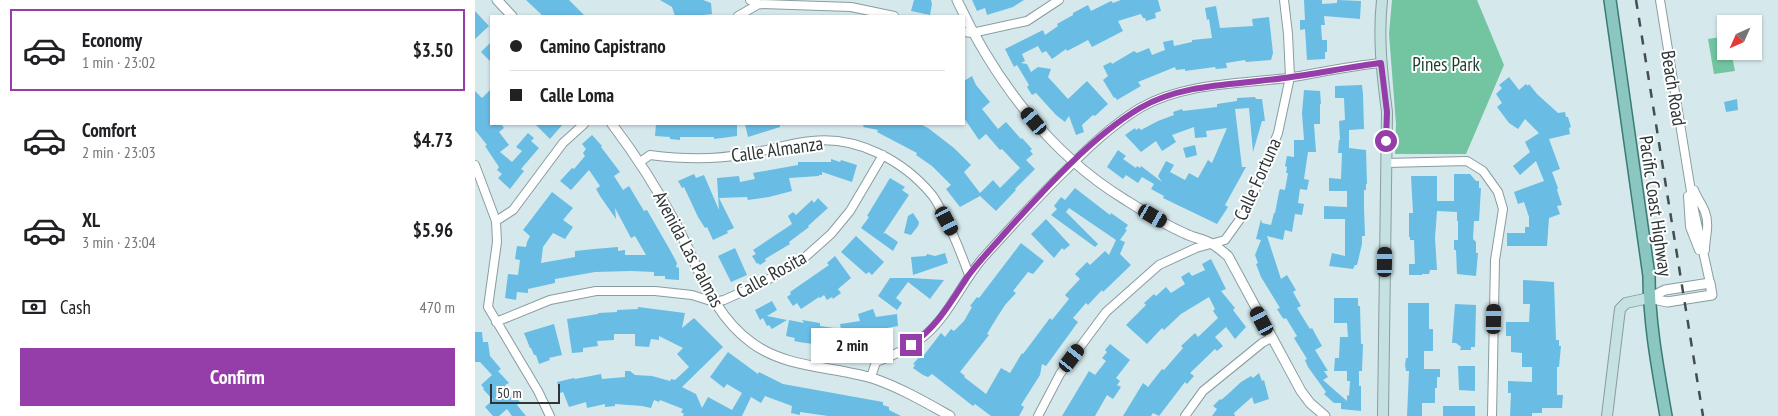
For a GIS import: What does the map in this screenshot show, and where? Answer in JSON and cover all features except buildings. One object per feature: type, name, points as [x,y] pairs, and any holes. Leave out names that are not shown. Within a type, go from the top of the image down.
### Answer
[{"type":"main road","points":[[1382,0],[1379,24],[1381,63],[1387,112],[1383,416]]},
{"type":"main road","name":"Pacific Coast Highway","points":[[1609,0],[1649,276],[1649,298],[1666,416]]},
{"type":"main road","points":[[1607,416],[1620,309],[1625,304],[1649,298]]},
{"type":"street","points":[[497,0],[511,15]]},
{"type":"street","points":[[750,0],[759,4],[851,7],[889,15]]},
{"type":"street","points":[[957,0],[962,15]]},
{"type":"street","points":[[1059,0],[1027,21],[968,32],[1015,98],[1043,132],[1084,171],[1130,202],[1183,233],[1211,244],[1227,256],[1301,391],[1310,403],[1325,416]]},
{"type":"street","name":"Calle Fortuna","points":[[1038,416],[1060,374],[1106,312],[1159,265],[1196,248],[1225,240],[1247,208],[1278,133],[1290,77],[1285,0]]},
{"type":"street","name":"Beach Road","points":[[1649,298],[1667,302],[1712,295],[1689,176],[1660,0]]},
{"type":"street","points":[[740,15],[759,4]]},
{"type":"street","points":[[871,377],[876,362],[894,355],[911,345],[934,326],[969,275],[1029,206],[1074,162],[1117,124],[1141,108],[1160,99],[1213,86],[1290,77],[1381,63]]},
{"type":"street","points":[[496,220],[513,210],[563,143],[583,125]]},
{"type":"street","name":"Avenida Las Palmas","points":[[614,125],[640,162],[679,228],[714,302],[731,324],[752,344],[777,357],[799,364],[871,377],[923,400],[950,416]]},
{"type":"street","name":"Calle Almanza","points":[[640,162],[650,155],[671,158],[702,158],[745,154],[787,144],[815,140],[847,143],[883,155],[903,166],[933,196],[953,233],[969,275]]},
{"type":"street","name":"Calle Rosita","points":[[496,322],[550,300],[596,291],[655,291],[691,294],[714,302],[724,300],[762,283],[803,259],[831,234],[850,211],[883,155]]},
{"type":"street","points":[[1386,163],[1467,161],[1483,171],[1499,192],[1503,209],[1495,260],[1492,416]]},
{"type":"street","points":[[475,165],[496,220],[497,242],[488,307],[538,391],[549,416]]},
{"type":"street","name":"Beach Road","points":[[1689,176],[1707,219],[1704,258]]},
{"type":"street","points":[[1649,298],[1665,290],[1710,283]]},
{"type":"street","points":[[1185,416],[1203,391],[1262,343],[1271,338]]},
{"type":"green space","name":"Pines Park","points":[[1392,0],[1477,0],[1504,65],[1466,154],[1395,154],[1396,124],[1389,34]]},
{"type":"green space","points":[[1717,38],[1717,60],[1733,60],[1735,71],[1714,74],[1708,39]]},
{"type":"railway","points":[[1636,0],[1703,416]]},
{"type":"route","points":[[911,345],[934,326],[969,275],[1029,206],[1083,153],[1117,124],[1141,108],[1169,95],[1213,86],[1290,77],[1381,63],[1387,112],[1386,141]]}]
